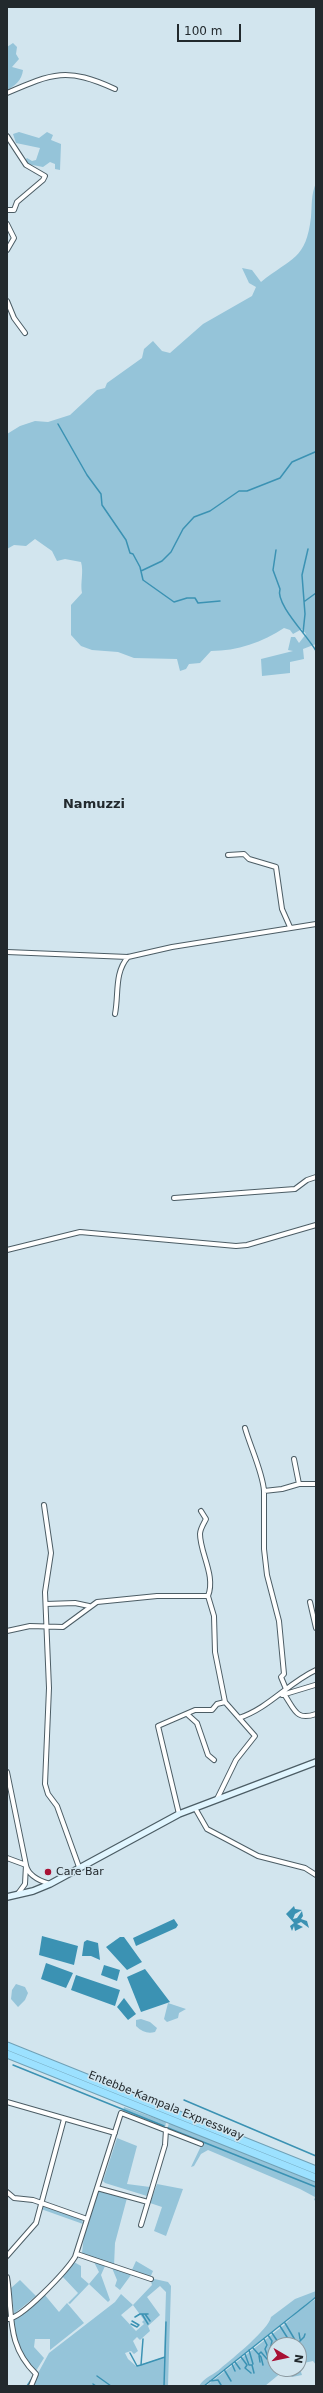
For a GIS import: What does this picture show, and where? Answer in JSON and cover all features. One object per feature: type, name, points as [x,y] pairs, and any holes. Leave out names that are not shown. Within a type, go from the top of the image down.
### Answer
[{"type":"highway","name":"Entebbe-Kampala Expressway","points":[[7,2046],[316,2170]]},
{"type":"highway","name":"Entebbe-Kampala Expressway","points":[[7,2054],[316,2178]]},
{"type":"main road","points":[[7,1898],[50,1884],[179,1814],[316,1762]]},
{"type":"street","points":[[7,93],[40,79],[63,75],[89,77],[115,89]]},
{"type":"street","points":[[7,136],[26,165],[45,176],[43,180],[17,202],[14,210],[7,210]]},
{"type":"street","points":[[7,224],[14,238],[7,250]]},
{"type":"street","points":[[7,301],[14,318],[25,333]]},
{"type":"street","points":[[228,855],[244,854],[250,859],[276,867],[282,909],[290,927]]},
{"type":"street","points":[[7,952],[128,957],[172,947],[316,924]]},
{"type":"street","points":[[115,1014],[119,972],[121,965],[128,957]]},
{"type":"street","points":[[174,1198],[295,1189],[307,1180],[316,1178]]},
{"type":"street","points":[[7,1250],[80,1232],[236,1246],[247,1245],[316,1225]]},
{"type":"street","points":[[245,1428],[255,1462],[263,1480],[264,1491],[262,1526],[266,1569],[279,1621],[284,1674],[281,1676],[283,1693],[300,1717],[305,1718],[316,1714]]},
{"type":"street","points":[[294,1459],[299,1484]]},
{"type":"street","points":[[264,1491],[282,1489],[299,1484],[316,1484]]},
{"type":"street","points":[[44,1506],[51,1548],[49,1574],[45,1592],[49,1713],[46,1784],[48,1794],[57,1806],[79,1867]]},
{"type":"street","points":[[201,1511],[206,1519],[200,1533],[208,1566],[210,1590],[208,1596],[214,1616],[215,1652],[225,1702],[254,1734],[255,1738],[236,1760],[217,1799]]},
{"type":"street","points":[[7,1631],[30,1626],[65,1626],[89,1606],[97,1602],[157,1596],[208,1596]]},
{"type":"street","points":[[310,1602],[316,1628]]},
{"type":"street","points":[[46,1604],[75,1603],[89,1606]]},
{"type":"street","points":[[239,1718],[283,1693],[316,1670]]},
{"type":"street","points":[[283,1693],[315,1685]]},
{"type":"street","points":[[179,1814],[157,1728],[159,1725],[195,1710],[212,1710],[217,1704],[225,1702]]},
{"type":"street","points":[[187,1714],[196,1723],[208,1755],[214,1760]]},
{"type":"street","points":[[7,1772],[27,1870],[34,1877],[50,1884]]},
{"type":"street","points":[[195,1808],[208,1829],[226,1839],[258,1856],[305,1868],[316,1875]]},
{"type":"street","points":[[7,1858],[26,1865]]},
{"type":"street","points":[[17,1895],[25,1884],[26,1865]]},
{"type":"street","points":[[7,2102],[115,2133]]},
{"type":"street","points":[[9,2319],[49,2287],[70,2266],[77,2254],[97,2188],[123,2112],[201,2144]]},
{"type":"street","points":[[7,2256],[34,2227],[42,2203],[64,2118]]},
{"type":"street","points":[[141,2226],[165,2145],[166,2130]]},
{"type":"street","points":[[97,2188],[148,2202]]},
{"type":"street","points":[[7,2192],[14,2198],[42,2203],[87,2219]]},
{"type":"street","points":[[77,2254],[151,2279]]},
{"type":"street","points":[[7,2277],[9,2319],[18,2352],[36,2374],[30,2386]]},
{"type":"shaded area","points":[[13,43],[17,47],[16,54],[19,59],[12,67],[23,70],[18,82],[7,90],[7,47]]},
{"type":"shaded area","points":[[19,132],[39,138],[47,132],[53,135],[51,140],[61,144],[60,170],[55,169],[55,164],[50,162],[43,167],[22,163],[27,158],[32,161],[36,160],[40,148],[16,143],[13,134]]},
{"type":"shaded area","points":[[316,183],[316,644],[303,649],[304,659],[290,662],[290,673],[262,676],[261,659],[293,651],[288,650],[291,637],[295,637],[299,643],[306,634],[302,629],[293,634],[290,630],[284,628],[267,638],[249,645],[221,651],[211,651],[200,663],[189,664],[186,669],[180,671],[177,659],[134,658],[118,652],[92,650],[81,646],[71,635],[71,605],[82,593],[81,562],[65,559],[57,561],[52,551],[35,539],[26,546],[14,545],[7,549],[7,434],[20,426],[35,421],[48,422],[70,415],[97,390],[105,388],[107,383],[142,358],[144,349],[153,341],[162,351],[170,353],[203,324],[252,296],[256,287],[249,283],[242,268],[252,270],[261,282],[296,256],[301,250],[309,231],[312,196]]},
{"type":"shaded area","points":[[294,1906],[295,1909],[302,1910],[295,1914],[293,1919],[297,1918],[302,1911],[303,1916],[301,1919],[307,1921],[309,1928],[301,1922],[297,1924],[303,1927],[295,1931],[294,1926],[292,1931],[290,1926],[294,1923],[286,1914]]},
{"type":"shaded area","points":[[174,1919],[178,1925],[176,1928],[136,1946],[133,1938]]},
{"type":"shaded area","points":[[42,1936],[78,1946],[74,1965],[39,1955]]},
{"type":"shaded area","points":[[120,1937],[124,1937],[142,1962],[127,1970],[106,1947]]},
{"type":"shaded area","points":[[87,1940],[98,1943],[100,1960],[91,1956],[82,1956],[84,1942]]},
{"type":"shaded area","points":[[46,1963],[73,1973],[66,1988],[41,1979]]},
{"type":"shaded area","points":[[104,1965],[120,1970],[117,1981],[101,1975]]},
{"type":"shaded area","points":[[145,1969],[170,2002],[141,2012],[127,1977]]},
{"type":"shaded area","points":[[76,1975],[120,1990],[115,2006],[71,1990]]},
{"type":"shaded area","points":[[16,1984],[25,1987],[28,1993],[25,2000],[18,2007],[11,1999],[12,1990]]},
{"type":"shaded area","points":[[124,1998],[136,2014],[128,2020],[117,2007]]},
{"type":"shaded area","points":[[168,2003],[186,2009],[179,2013],[178,2018],[167,2022],[164,2019]]},
{"type":"shaded area","points":[[141,2019],[150,2022],[157,2028],[155,2032],[145,2032],[136,2026],[136,2020]]},
{"type":"shaded area","points":[[124,2107],[166,2122],[165,2129],[123,2111]]},
{"type":"shaded area","points":[[169,2123],[316,2182],[316,2201],[314,2200],[315,2197],[300,2189],[208,2150],[201,2154],[194,2166],[191,2167],[201,2146],[167,2130]]},
{"type":"shaded area","points":[[117,2138],[137,2146],[127,2184],[150,2187],[147,2196],[105,2183],[103,2181]]},
{"type":"shaded area","points":[[157,2184],[183,2189],[166,2236],[154,2231],[162,2207],[150,2203]]},
{"type":"shaded area","points":[[102,2191],[127,2198],[115,2243],[114,2266],[82,2253],[84,2235],[96,2197],[98,2192]]},
{"type":"shaded area","points":[[42,2206],[82,2218],[83,2224],[41,2209]]},
{"type":"shaded area","points":[[136,2261],[153,2271],[150,2278],[131,2272]]},
{"type":"shaded area","points":[[74,2262],[81,2266],[81,2277],[89,2284],[70,2304],[68,2303],[78,2293],[62,2276]]},
{"type":"shaded area","points":[[94,2262],[105,2266],[101,2275],[110,2300],[108,2302],[89,2284],[99,2272]]},
{"type":"shaded area","points":[[112,2268],[131,2275],[120,2290],[115,2286],[117,2280]]},
{"type":"shaded area","points":[[150,2278],[168,2282],[171,2286],[168,2386],[31,2386],[49,2353],[115,2302],[121,2294],[133,2305],[152,2285]],"holes":[[[160,2286],[166,2292],[164,2357],[136,2366],[128,2359],[125,2353],[131,2351],[134,2354],[138,2351],[133,2341],[137,2337],[140,2340],[150,2331],[148,2326],[160,2315],[147,2297]],[[133,2305],[144,2320],[142,2322],[144,2324],[136,2331],[121,2315]]]},
{"type":"shaded area","points":[[20,2280],[36,2296],[14,2314],[11,2288]]},
{"type":"shaded area","points":[[316,2291],[316,2297],[203,2386],[199,2386],[204,2380],[249,2344],[264,2329],[271,2317],[295,2299]]},
{"type":"shaded area","points":[[44,2294],[59,2312],[67,2303],[84,2323],[50,2350],[50,2339],[35,2339],[34,2347],[44,2358],[36,2371],[26,2361],[18,2348],[14,2333],[13,2319]]},
{"type":"shaded area","points":[[316,2299],[316,2365],[313,2361],[307,2362],[307,2337],[269,2337],[284,2325],[301,2308]]},
{"type":"shaded area","points":[[267,2338],[267,2377],[276,2377],[265,2386],[206,2386]]},
{"type":"waterway","points":[[58,424],[87,475],[101,494],[102,505],[126,540],[130,553],[133,554],[140,567],[143,580],[174,602],[187,598],[195,598],[198,603],[220,601]]},
{"type":"waterway","points":[[141,571],[162,561],[171,552],[183,529],[194,517],[210,511],[239,491],[247,491],[280,478],[292,462],[315,452],[316,453]]},
{"type":"waterway","points":[[303,633],[305,614],[302,575],[308,549]]},
{"type":"waterway","points":[[276,550],[273,570],[280,589],[282,603],[316,651]]},
{"type":"waterway","points":[[305,601],[316,593]]},
{"type":"waterway","points":[[13,2065],[164,2126]]},
{"type":"waterway","points":[[184,2100],[316,2156]]},
{"type":"waterway","points":[[168,2128],[316,2187]]},
{"type":"waterway","points":[[204,2386],[316,2297]]},
{"type":"waterway","points":[[135,2317],[140,2314],[148,2314]]},
{"type":"waterway","points":[[142,2314],[148,2324]]},
{"type":"waterway","points":[[145,2314],[150,2321]]},
{"type":"waterway","points":[[131,2324],[137,2327],[139,2325],[132,2321]]},
{"type":"waterway","points":[[164,2386],[166,2322]]},
{"type":"waterway","points":[[285,2323],[293,2337]]},
{"type":"waterway","points":[[280,2326],[287,2337]]},
{"type":"waterway","points":[[272,2333],[275,2337]]},
{"type":"waterway","points":[[299,2333],[300,2337]]},
{"type":"waterway","points":[[143,2339],[141,2365],[165,2357]]},
{"type":"waterway","points":[[264,2339],[267,2345]]},
{"type":"waterway","points":[[267,2345],[265,2349],[267,2355]]},
{"type":"waterway","points":[[253,2348],[261,2357],[263,2365]]},
{"type":"waterway","points":[[249,2350],[253,2364]]},
{"type":"waterway","points":[[259,2354],[261,2352],[267,2359]]},
{"type":"waterway","points":[[130,2353],[137,2366],[141,2365]]},
{"type":"waterway","points":[[245,2354],[249,2365],[252,2365],[254,2373]]},
{"type":"waterway","points":[[259,2356],[260,2362]]},
{"type":"waterway","points":[[241,2357],[247,2365],[245,2368],[251,2373]]},
{"type":"waterway","points":[[235,2362],[240,2369]]},
{"type":"waterway","points":[[232,2364],[235,2371]]},
{"type":"waterway","points":[[225,2371],[231,2381]]},
{"type":"waterway","points":[[97,2376],[111,2386]]},
{"type":"waterway","points":[[27,2386],[33,2377]]},
{"type":"waterway","points":[[210,2381],[218,2380],[221,2385]]},
{"type":"place","name":"Care Bar","points":[[48,1872]]},
{"type":"district","name":"Namuzzi","points":[[94,805]]}]
